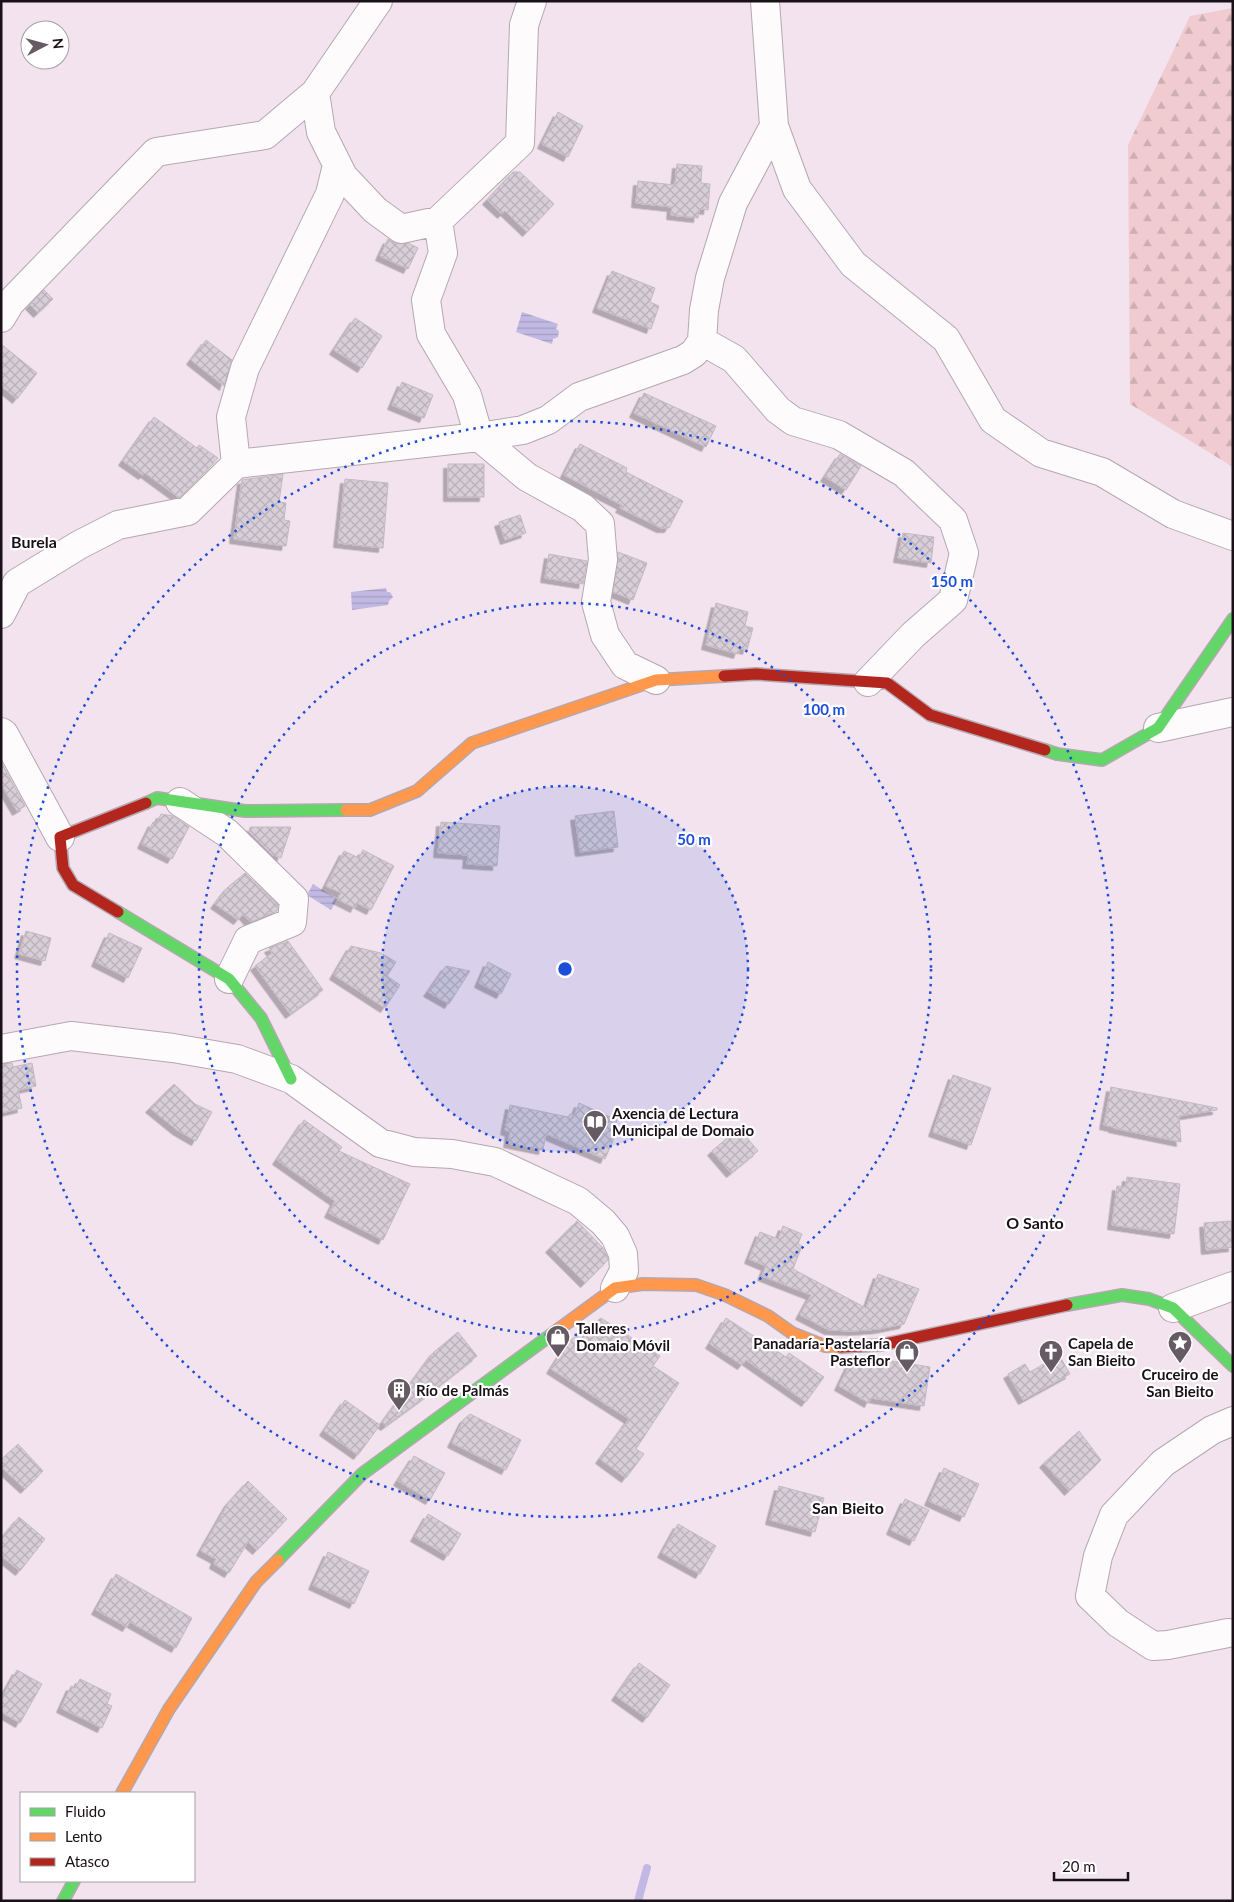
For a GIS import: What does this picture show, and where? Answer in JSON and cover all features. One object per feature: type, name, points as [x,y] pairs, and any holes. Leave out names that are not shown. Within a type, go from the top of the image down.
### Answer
[{"type":"street","points":[[1,318],[10,303],[156,152],[265,135],[315,93],[378,1]]},
{"type":"street","points":[[315,93],[321,132],[337,165],[343,176],[375,210],[401,229],[438,221],[520,143],[524,25],[532,1]]},
{"type":"street","points":[[765,1],[774,126],[797,189],[853,264],[946,339],[993,420],[1041,453],[1102,472],[1173,514],[1233,536]]},
{"type":"street","points":[[1,614],[17,583],[79,545],[118,525],[188,511],[236,464],[479,437],[523,430],[548,420],[579,397],[683,360],[694,353],[702,341],[704,310],[710,278],[734,203],[774,126]]},
{"type":"street","points":[[236,464],[231,417],[245,368],[330,194],[337,165]]},
{"type":"street","points":[[438,221],[443,253],[426,300],[431,334],[466,395],[479,437],[527,478],[583,508],[600,524],[603,560],[596,602],[605,635],[625,664],[656,680]]},
{"type":"street","points":[[702,341],[734,359],[778,410],[793,421],[839,435],[904,473],[953,520],[964,552],[953,600],[913,635],[868,682]]},
{"type":"street","points":[[1158,728],[1233,619]]},
{"type":"street","points":[[60,837],[156,798],[245,811],[370,810],[417,791],[472,743],[656,680],[756,674],[886,684],[930,715],[1057,754],[1102,760],[1158,728],[1233,712]]},
{"type":"street","points":[[1,732],[4,734],[60,837],[63,868],[72,885],[229,979],[261,1018],[291,1079]]},
{"type":"street","points":[[180,802],[227,833],[294,900],[292,922],[248,940],[229,979]]},
{"type":"street","points":[[1,1049],[71,1036],[173,1048],[237,1059],[291,1079],[380,1143],[414,1152],[452,1154],[495,1162],[578,1201],[616,1236],[623,1254],[624,1271],[615,1288],[362,1474],[256,1582],[169,1709],[123,1792]]},
{"type":"street","points":[[615,1288],[643,1284],[696,1285],[725,1295],[768,1316],[792,1333],[825,1346],[853,1347],[881,1345],[1080,1302],[1122,1296],[1149,1299],[1173,1308],[1233,1366]]},
{"type":"street","points":[[1173,1308],[1233,1286]]},
{"type":"street","points":[[1228,1633],[1168,1646],[1153,1646],[1118,1623],[1090,1596],[1098,1556],[1114,1515],[1163,1463],[1212,1430],[1233,1421]]},
{"type":"street","points":[[62,1901],[73,1882]]},
{"type":"green space","points":[[1233,8],[1233,467],[1130,404],[1128,145],[1190,16]]},
{"type":"shaded area","points":[[522,312],[558,324],[556,329],[559,331],[558,337],[553,339],[552,344],[516,332]]},
{"type":"shaded area","points":[[386,588],[387,592],[390,592],[393,597],[388,605],[352,610],[351,592]]},
{"type":"shaded area","points":[[313,884],[337,899],[331,910],[307,895]]},
{"type":"building","points":[[558,112],[583,126],[568,157],[542,144]]},
{"type":"building","points":[[677,164],[702,166],[701,183],[710,184],[708,210],[699,209],[698,218],[671,215],[672,207],[636,203],[638,181],[675,185]]},
{"type":"building","points":[[513,172],[520,172],[554,204],[527,232],[505,211],[502,214],[487,200]]},
{"type":"building","points":[[388,239],[397,244],[408,243],[418,248],[408,269],[380,256]]},
{"type":"building","points":[[612,271],[655,288],[650,302],[659,306],[651,329],[597,308]]},
{"type":"building","points":[[44,290],[53,299],[38,313],[30,305]]},
{"type":"building","points":[[355,318],[382,336],[362,368],[334,350]]},
{"type":"building","points":[[206,340],[232,360],[224,386],[191,360]]},
{"type":"building","points":[[1,344],[37,373],[17,399],[1,386]]},
{"type":"building","points":[[402,382],[433,395],[424,418],[392,405]]},
{"type":"building","points":[[644,393],[716,426],[706,447],[634,413]]},
{"type":"building","points":[[154,417],[197,448],[199,445],[218,458],[180,497],[145,473],[143,475],[123,461]]},
{"type":"building","points":[[580,444],[627,468],[626,472],[683,501],[669,528],[661,528],[620,508],[622,505],[564,475]]},
{"type":"building","points":[[840,454],[861,466],[846,490],[825,477]]},
{"type":"building","points":[[448,464],[484,464],[484,497],[448,497]]},
{"type":"building","points":[[283,474],[279,502],[286,503],[284,520],[290,521],[286,546],[234,539],[242,480]]},
{"type":"building","points":[[345,479],[388,483],[383,548],[338,543]]},
{"type":"building","points":[[520,515],[526,533],[505,540],[499,522]]},
{"type":"building","points":[[903,533],[934,537],[931,563],[898,558]]},
{"type":"building","points":[[618,552],[647,563],[633,600],[613,592]]},
{"type":"building","points":[[549,554],[587,561],[583,584],[545,578]]},
{"type":"building","points":[[716,603],[748,612],[745,626],[753,628],[747,650],[740,648],[738,654],[706,645]]},
{"type":"building","points":[[1,762],[25,806],[17,811],[1,784]]},
{"type":"building","points":[[614,811],[618,847],[580,852],[575,816]]},
{"type":"building","points":[[161,814],[173,816],[189,827],[172,859],[142,844],[153,822],[156,824]]},
{"type":"building","points":[[441,822],[500,826],[497,866],[467,864],[468,855],[438,853]]},
{"type":"building","points":[[250,827],[291,827],[281,858],[271,854],[249,832]]},
{"type":"building","points":[[363,850],[394,866],[371,910],[357,903],[355,908],[337,899],[341,893],[326,886],[344,851],[359,858]]},
{"type":"building","points":[[245,873],[278,905],[277,911],[250,922],[243,914],[238,920],[215,904],[228,887]]},
{"type":"building","points":[[26,931],[51,938],[45,961],[19,954]]},
{"type":"building","points":[[109,933],[142,948],[128,978],[96,962]]},
{"type":"building","points":[[288,941],[323,990],[290,1014],[255,966],[272,953],[269,948]]},
{"type":"building","points":[[351,946],[381,953],[396,962],[387,976],[400,985],[385,1008],[334,975]]},
{"type":"building","points":[[488,962],[511,974],[501,994],[479,983]]},
{"type":"building","points":[[446,966],[470,971],[449,1004],[428,992]]},
{"type":"building","points":[[12,1063],[13,1067],[32,1063],[36,1086],[18,1090],[22,1108],[1,1113],[1,1064]]},
{"type":"building","points":[[953,1075],[991,1088],[971,1145],[933,1132]]},
{"type":"building","points":[[174,1084],[195,1104],[212,1112],[196,1141],[177,1130],[150,1108]]},
{"type":"building","points":[[1111,1087],[1217,1108],[1217,1110],[1179,1116],[1181,1142],[1113,1128],[1104,1125]]},
{"type":"building","points":[[579,1103],[617,1120],[612,1132],[616,1134],[605,1159],[546,1134],[543,1150],[508,1143],[510,1132],[505,1130],[510,1105],[568,1117],[570,1114],[574,1115]]},
{"type":"building","points":[[304,1120],[342,1147],[339,1151],[410,1184],[383,1240],[329,1213],[335,1201],[277,1160]]},
{"type":"building","points":[[739,1128],[758,1151],[731,1173],[712,1151]]},
{"type":"building","points":[[1127,1177],[1180,1184],[1174,1234],[1112,1225],[1117,1186],[1126,1187]]},
{"type":"building","points":[[577,1221],[603,1248],[608,1258],[585,1283],[550,1248]]},
{"type":"building","points":[[1231,1221],[1233,1247],[1206,1250],[1204,1223]]},
{"type":"building","points":[[783,1226],[802,1234],[798,1244],[802,1246],[793,1269],[866,1308],[878,1274],[919,1289],[904,1324],[879,1329],[829,1330],[800,1315],[811,1295],[762,1276],[766,1266],[749,1259],[760,1232],[778,1239]]},
{"type":"building","points":[[601,1318],[660,1356],[653,1366],[679,1383],[636,1449],[644,1454],[626,1478],[600,1459],[629,1419],[551,1369],[569,1341]]},
{"type":"building","points":[[726,1318],[786,1357],[789,1353],[824,1377],[806,1402],[746,1360],[742,1365],[710,1344]]},
{"type":"building","points":[[458,1332],[477,1356],[385,1426],[382,1423],[434,1352]]},
{"type":"building","points":[[1059,1355],[1070,1374],[1023,1400],[1008,1374],[1025,1364],[1030,1372]]},
{"type":"building","points":[[886,1360],[930,1367],[924,1406],[871,1398],[869,1403],[839,1386],[850,1363]]},
{"type":"building","points":[[345,1400],[380,1425],[358,1455],[324,1431]]},
{"type":"building","points":[[470,1414],[521,1440],[506,1470],[452,1443],[464,1419]]},
{"type":"building","points":[[1079,1431],[1101,1460],[1069,1491],[1044,1463]]},
{"type":"building","points":[[18,1444],[43,1471],[25,1489],[1,1467],[1,1460]]},
{"type":"building","points":[[414,1456],[445,1473],[430,1500],[398,1481]]},
{"type":"building","points":[[944,1468],[979,1484],[964,1517],[929,1501]]},
{"type":"building","points":[[248,1481],[287,1519],[257,1550],[248,1542],[229,1573],[214,1564],[216,1559],[201,1551],[229,1502]]},
{"type":"building","points":[[779,1486],[824,1498],[815,1532],[770,1520]]},
{"type":"building","points":[[905,1499],[929,1510],[914,1541],[891,1530]]},
{"type":"building","points":[[428,1514],[461,1534],[448,1556],[415,1537]]},
{"type":"building","points":[[19,1517],[45,1539],[20,1571],[1,1556],[1,1539]]},
{"type":"building","points":[[678,1524],[716,1546],[700,1574],[662,1553]]},
{"type":"building","points":[[328,1552],[369,1571],[354,1604],[313,1585]]},
{"type":"building","points":[[116,1574],[192,1618],[176,1648],[130,1622],[127,1627],[96,1610]]},
{"type":"building","points":[[639,1663],[670,1685],[647,1718],[616,1696]]},
{"type":"building","points":[[17,1670],[42,1684],[20,1723],[1,1712],[1,1699]]},
{"type":"building","points":[[80,1679],[111,1694],[107,1704],[112,1706],[102,1728],[61,1708],[71,1686],[75,1688]]},
{"type":"waterway","points":[[638,1901],[647,1868]]},
{"type":"traffic: fast","points":[[1045,750],[1057,754],[1102,760],[1158,728],[1233,619]]},
{"type":"traffic: fast","points":[[146,803],[157,798],[245,811],[346,810]]},
{"type":"traffic: fast","points":[[118,912],[229,979],[261,1018],[291,1079]]},
{"type":"traffic: fast","points":[[1067,1305],[1122,1295],[1149,1299],[1173,1308],[1233,1366]]},
{"type":"traffic: fast","points":[[278,1560],[362,1474],[559,1329]]},
{"type":"traffic: fast","points":[[63,1901],[73,1882]]},
{"type":"traffic: slow","points":[[346,810],[370,810],[417,791],[472,743],[656,680],[724,676]]},
{"type":"traffic: slow","points":[[559,1329],[615,1288],[643,1284],[696,1285],[725,1295],[768,1316],[792,1333],[825,1346],[840,1347]]},
{"type":"traffic: slow","points":[[123,1792],[169,1709],[256,1582],[278,1560]]},
{"type":"traffic: jam","points":[[724,676],[756,674],[887,683],[930,715],[1045,750]]},
{"type":"traffic: jam","points":[[118,912],[73,885],[63,868],[60,837],[146,803]]},
{"type":"traffic: jam","points":[[840,1347],[881,1345],[1067,1305]]},
{"type":"place","name":"Axencia de Lectura Municipal de Domaio","points":[[595,1143]]},
{"type":"place","name":"Talleres Domaio Móvil","points":[[558,1358]]},
{"type":"place","name":"Cruceiro de San Bieito","points":[[1180,1364]]},
{"type":"place","name":"Panadaría-Pastelaría Pasteflor","points":[[907,1373]]},
{"type":"place","name":"Capela de San Bieito","points":[[1051,1373]]},
{"type":"place","name":"Río de Palmás","points":[[399,1411]]},
{"type":"district","name":"Burela","points":[[34,541]]},
{"type":"district","name":"O Santo","points":[[1035,1222]]},
{"type":"district","name":"San Bieito","points":[[848,1507]]}]
